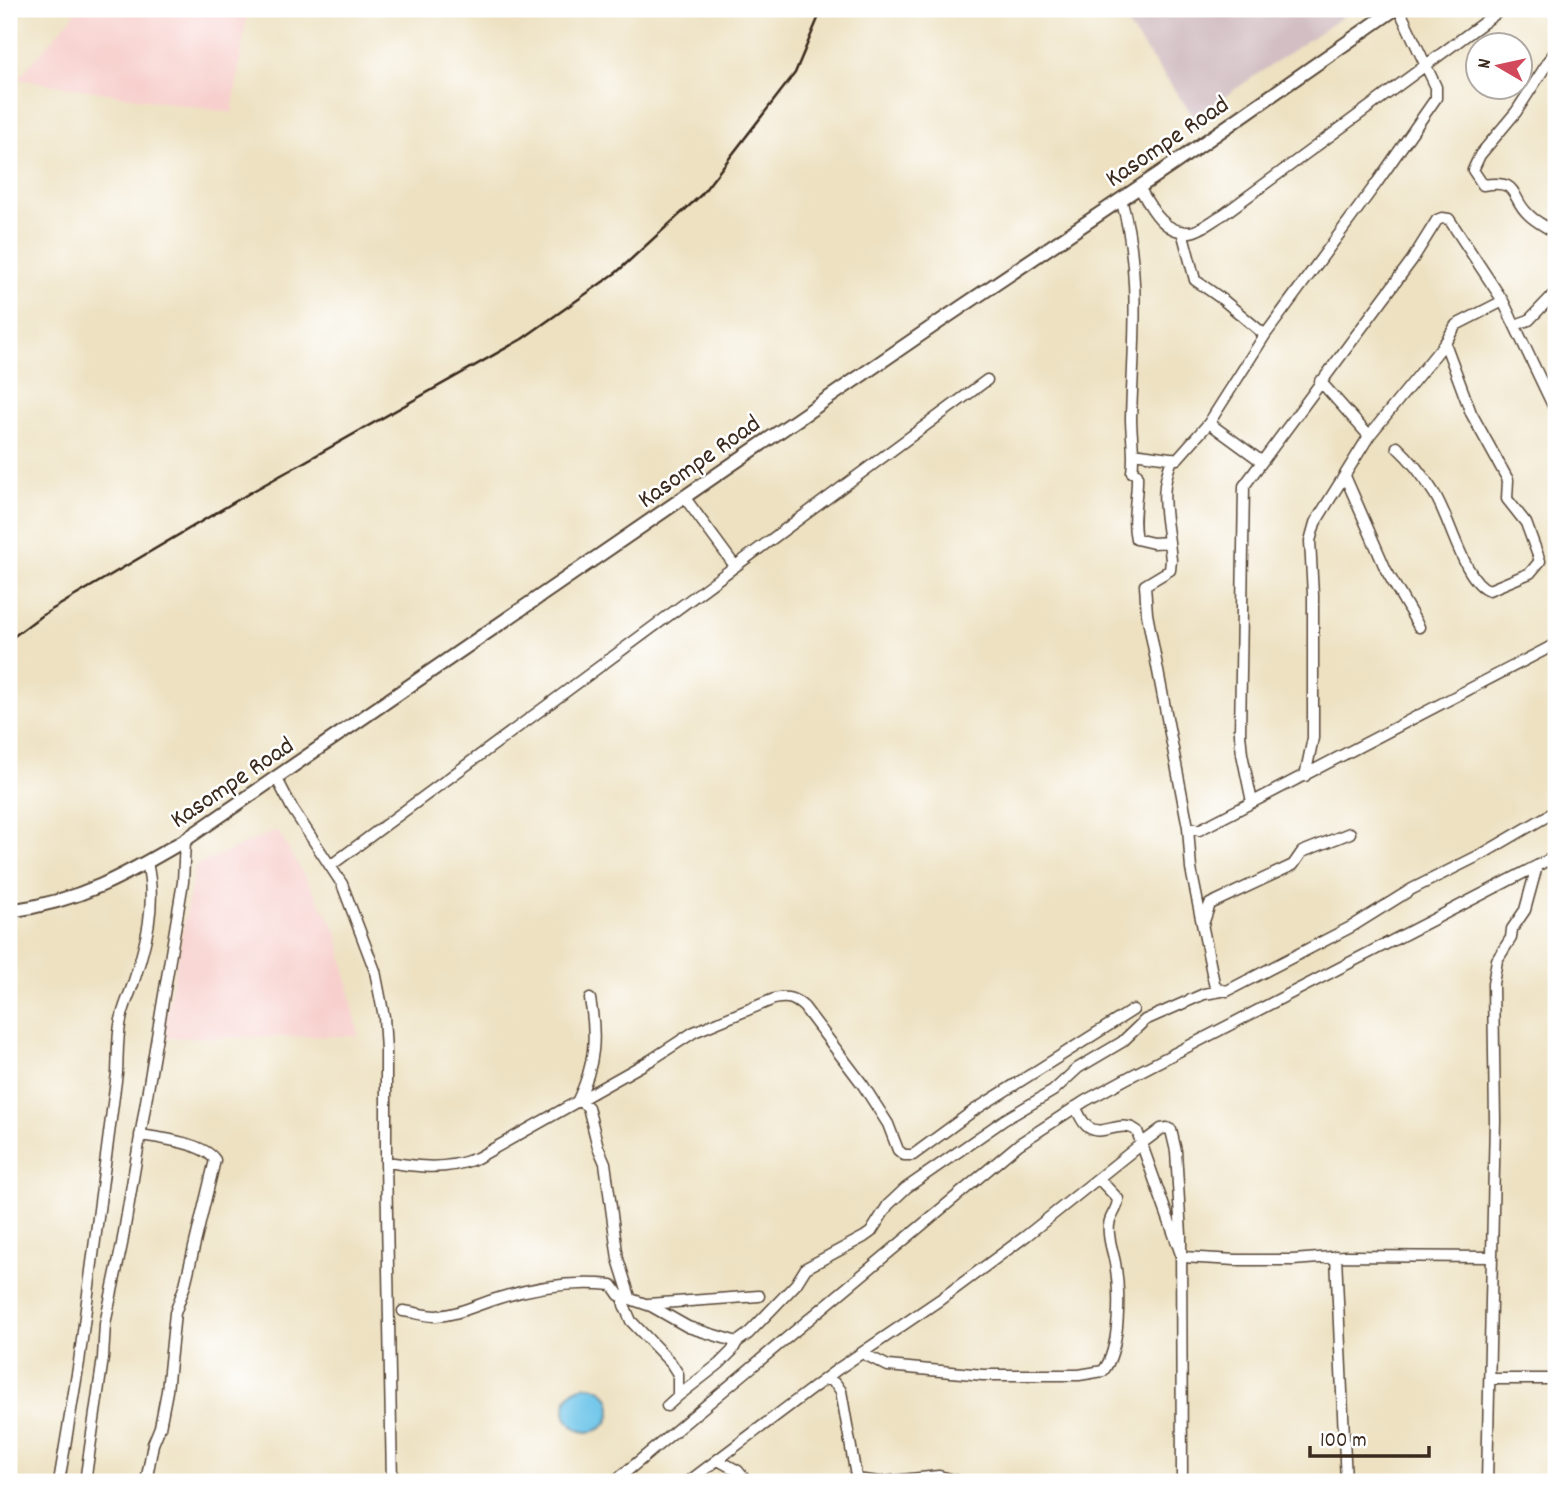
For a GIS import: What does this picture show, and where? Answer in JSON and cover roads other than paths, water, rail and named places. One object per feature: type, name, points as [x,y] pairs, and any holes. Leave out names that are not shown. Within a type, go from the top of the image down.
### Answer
[{"type":"street","points":[[1133,453],[1180,457],[1209,423],[1265,335],[1436,98],[1436,87],[1427,66],[1397,9]]},
{"type":"street","name":"Kasompe Road","points":[[9,911],[36,907],[86,893],[118,879],[186,840],[277,779],[344,729],[1397,9]]},
{"type":"street","points":[[1139,187],[1154,213],[1164,224],[1182,231],[1196,230],[1224,214],[1502,9]]},
{"type":"street","points":[[1556,50],[1516,112],[1480,155],[1473,170],[1483,185],[1499,183],[1515,192],[1525,212],[1556,234]]},
{"type":"street","points":[[1121,199],[1132,256],[1135,327],[1131,419],[1132,472],[1137,474],[1137,486],[1133,524],[1136,539],[1153,543],[1169,542]]},
{"type":"street","points":[[1252,802],[1243,764],[1240,734],[1243,491],[1247,480],[1412,260],[1437,220],[1449,219],[1503,301],[1556,412]]},
{"type":"street","points":[[1182,231],[1195,280],[1265,335]]},
{"type":"street","points":[[1515,325],[1529,320],[1556,292]]},
{"type":"street","points":[[1305,776],[1313,738],[1313,595],[1310,541],[1315,523],[1370,436],[1445,343],[1456,325],[1503,301]]},
{"type":"street","points":[[1397,447],[1434,492],[1453,530],[1466,566],[1480,585],[1489,590],[1530,573],[1540,561],[1535,543],[1526,523],[1507,499],[1508,480],[1471,413],[1445,343]]},
{"type":"street","points":[[330,866],[987,380]]},
{"type":"street","points":[[1320,381],[1370,436]]},
{"type":"street","points":[[1209,423],[1261,461]]},
{"type":"street","points":[[1174,458],[1166,475],[1163,497],[1170,570],[1145,585],[1147,614],[1188,827],[1191,869],[1214,983],[1222,991]]},
{"type":"street","points":[[1345,476],[1386,570],[1419,627]]},
{"type":"street","points":[[685,498],[735,566]]},
{"type":"street","points":[[1188,827],[1199,830],[1556,644]]},
{"type":"street","points":[[277,779],[292,808],[342,884],[375,971],[384,1017],[392,1482]]},
{"type":"street","points":[[667,1406],[719,1364],[737,1342],[790,1290],[806,1268],[871,1232],[888,1205],[906,1188],[1004,1120],[1053,1091],[1078,1068],[1122,1042],[1145,1020],[1204,994],[1227,991],[1351,927],[1412,889],[1484,853],[1556,811]]},
{"type":"street","points":[[1203,925],[1210,904],[1293,865],[1302,852],[1350,833]]},
{"type":"street","points":[[85,1482],[103,1358],[104,1324],[120,1257],[183,882],[186,840]]},
{"type":"street","points":[[614,1482],[1019,1144],[1075,1107],[1131,1076],[1556,856]]},
{"type":"street","points":[[59,1482],[79,1363],[112,1111],[121,1018],[145,945],[151,905],[151,879],[147,863]]},
{"type":"street","points":[[1487,1482],[1494,1121],[1493,984],[1497,960],[1525,910],[1537,866]]},
{"type":"street","points":[[578,1100],[587,1083],[592,1062],[595,1028],[590,999]]},
{"type":"street","points":[[386,1162],[427,1168],[457,1166],[477,1158],[651,1060],[694,1032],[774,999],[795,999],[804,1007],[863,1085],[888,1124],[898,1150],[904,1155],[913,1155],[973,1111],[1133,1010]]},
{"type":"street","points":[[578,1100],[588,1107],[605,1163],[618,1259],[627,1297],[624,1305],[631,1321],[678,1374],[678,1396]]},
{"type":"street","points":[[1075,1107],[1088,1127],[1108,1129],[1118,1126],[1137,1130],[1182,1257]]},
{"type":"street","points":[[688,1482],[826,1378],[941,1299],[1141,1144],[1161,1129],[1167,1128],[1171,1130],[1178,1171],[1182,1257],[1182,1482]]},
{"type":"street","points":[[140,1135],[185,1143],[211,1155],[215,1160],[185,1285],[175,1313],[167,1391],[146,1482]]},
{"type":"street","points":[[862,1353],[897,1367],[983,1375],[1079,1376],[1103,1371],[1110,1362],[1116,1326],[1117,1281],[1109,1224],[1118,1208],[1118,1199],[1099,1179]]},
{"type":"street","points":[[1182,1257],[1293,1260],[1336,1256],[1491,1257]]},
{"type":"street","points":[[1336,1256],[1346,1482]]},
{"type":"street","points":[[403,1311],[434,1316],[534,1288],[569,1283],[612,1285],[619,1294],[647,1304],[688,1327],[737,1342]]},
{"type":"street","points":[[647,1304],[759,1296]]},
{"type":"street","points":[[826,1378],[841,1391],[856,1480],[881,1482],[939,1476],[962,1482]]},
{"type":"street","points":[[1490,1379],[1556,1379]]},
{"type":"street","points":[[718,1460],[738,1471],[747,1482]]},
{"type":"water","points":[[588,1386],[604,1393],[611,1409],[604,1425],[588,1432],[572,1425],[565,1409],[572,1393]]},
{"type":"railway","points":[[9,640],[41,616],[253,491],[522,339],[617,272],[701,195],[795,73],[822,9]]}]
